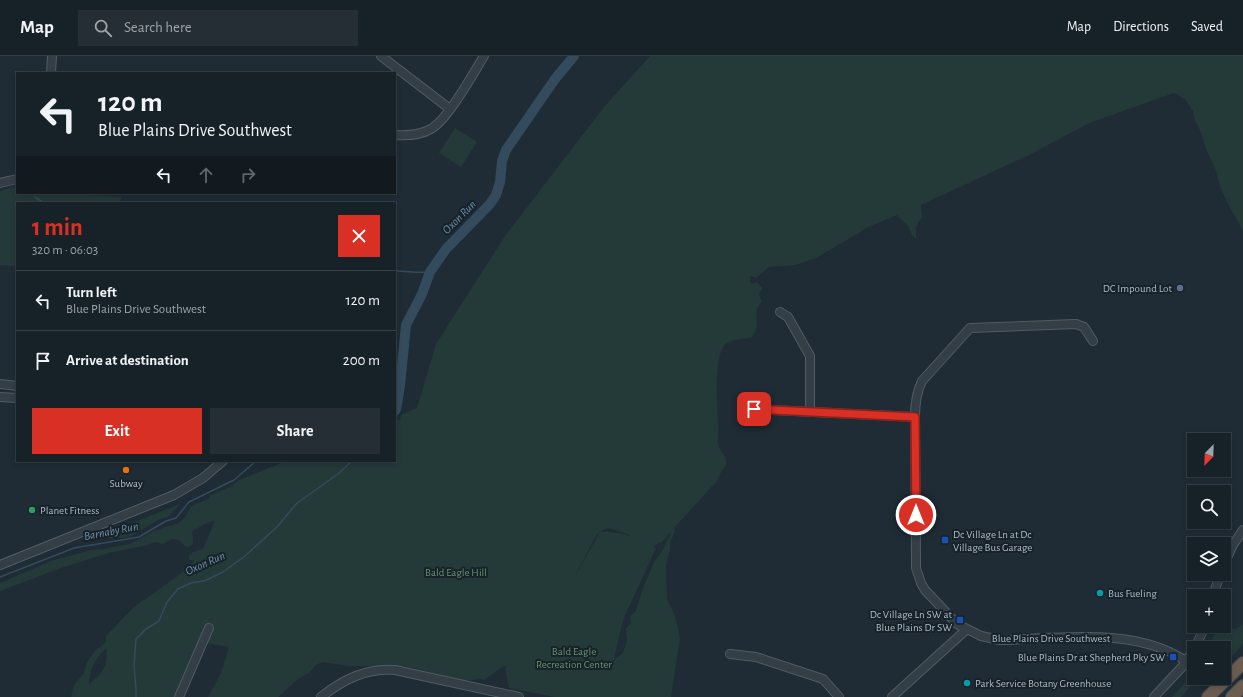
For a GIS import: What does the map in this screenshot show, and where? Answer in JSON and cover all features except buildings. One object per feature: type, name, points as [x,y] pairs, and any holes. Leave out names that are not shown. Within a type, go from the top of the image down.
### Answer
[{"type":"highway","points":[[1208,697],[1243,663]]},
{"type":"highway","points":[[1232,697],[1243,686]]},
{"type":"street","points":[[51,72],[52,56]]},
{"type":"street","points":[[381,56],[450,109]]},
{"type":"street","points":[[396,135],[407,136],[420,134],[439,123],[450,109],[484,56]]},
{"type":"street","points":[[0,183],[16,179]]},
{"type":"street","points":[[780,312],[788,317],[810,356],[810,412]]},
{"type":"street","name":"Blue Plains Drive Southwest","points":[[1093,341],[1084,327],[1076,324],[970,328],[922,380],[916,395],[915,417],[916,564],[920,583],[957,624],[982,636],[997,640],[1096,638],[1129,640],[1145,643],[1177,654],[1186,661]]},
{"type":"street","points":[[0,384],[16,386]]},
{"type":"street","points":[[0,397],[16,398]]},
{"type":"street","points":[[754,409],[915,417]]},
{"type":"street","points":[[0,565],[174,495],[202,478],[222,462]]},
{"type":"street","points":[[1231,548],[1243,530]]},
{"type":"street","points":[[179,697],[210,628]]},
{"type":"street","points":[[892,697],[967,629]]},
{"type":"street","points":[[730,654],[756,657],[823,680],[839,697]]},
{"type":"street","points":[[1154,697],[1186,661]]},
{"type":"street","points":[[321,697],[353,676],[369,671],[386,670],[395,670],[519,697]]},
{"type":"green space","points":[[650,56],[1243,56],[1243,231],[1220,186],[1216,171],[1206,149],[1201,132],[1195,121],[1193,111],[1185,99],[1174,93],[1089,123],[1029,155],[921,205],[922,217],[916,227],[916,239],[912,235],[908,226],[897,215],[866,228],[816,258],[795,265],[769,267],[756,278],[750,276],[750,282],[752,284],[757,282],[762,288],[759,294],[762,302],[756,313],[757,328],[752,337],[735,340],[726,344],[722,350],[717,371],[718,441],[720,449],[726,459],[726,465],[717,481],[674,528],[675,530],[670,544],[666,565],[667,599],[675,616],[680,638],[671,697],[554,697],[509,688],[505,667],[508,665],[502,667],[484,680],[464,681],[404,666],[348,666],[322,662],[316,665],[309,673],[298,679],[278,697],[208,697],[221,673],[229,647],[202,642],[195,649],[174,697],[71,697],[74,685],[84,673],[87,662],[95,651],[104,644],[106,641],[106,636],[134,607],[179,575],[194,561],[189,559],[189,555],[203,549],[215,521],[209,522],[193,530],[193,544],[188,547],[179,540],[172,539],[163,544],[156,542],[109,553],[61,568],[0,591],[0,583],[51,561],[91,550],[130,544],[154,531],[179,523],[186,516],[191,506],[210,498],[209,496],[230,487],[239,480],[284,462],[396,462],[396,421],[400,419],[401,415],[417,408],[436,344],[505,236],[604,107]],"holes":[[[609,528],[627,534],[633,537],[613,532],[600,532]],[[600,532],[571,583],[596,536]],[[671,532],[663,550],[654,562],[643,588],[636,611],[630,616],[631,623],[626,629],[627,640],[623,653],[616,658],[613,663],[623,620],[656,548],[653,547],[660,542],[661,543]],[[106,648],[106,664],[98,676],[89,684],[89,679],[96,660]]]},
{"type":"green space","points":[[455,128],[477,142],[461,167],[439,153]]},
{"type":"green space","points":[[16,186],[16,194],[72,194],[122,197],[120,202],[16,202],[16,266],[0,265],[0,191]]},
{"type":"green space","points":[[180,504],[168,517],[158,520],[131,536],[121,538],[94,538]]},
{"type":"green space","points":[[1243,624],[1243,643],[1231,657],[1231,641],[1212,641],[1216,633],[1231,633],[1231,628],[1236,629]]},
{"type":"green space","points":[[1187,681],[1187,685],[1192,685],[1181,697],[1172,697]]},
{"type":"waterway","name":"Oxon Run","points":[[396,409],[400,386],[406,325],[422,294],[430,272],[446,249],[490,204],[496,195],[500,182],[502,161],[506,150],[555,79],[574,56]]},
{"type":"waterway","points":[[35,197],[42,202]]},
{"type":"waterway","points":[[396,271],[430,272]]},
{"type":"waterway","name":"Barnaby Run","points":[[0,577],[74,548],[139,537],[166,521],[176,518],[189,502],[234,480],[255,462]]},
{"type":"waterway","name":"Oxon Run","points":[[136,697],[134,665],[136,639],[146,629],[159,621],[167,602],[178,589],[191,583],[204,581],[223,572],[245,556],[277,527],[297,503],[338,474],[351,462]]},
{"type":"place","name":"DC Impound Lot","points":[[1180,288]]},
{"type":"place","name":"Subway","points":[[126,470]]},
{"type":"place","name":"Planet Fitness","points":[[32,510]]},
{"type":"place","name":"Dc Village Ln at Dc Village Bus Garage","points":[[945,540]]},
{"type":"place","name":"Bus Fueling","points":[[1100,593]]},
{"type":"place","name":"Dc Village Ln SW at Blue Plains Dr SW","points":[[960,620]]},
{"type":"place","name":"Blue Plains Dr at Shepherd Pky SW","points":[[1173,657]]},
{"type":"place","name":"Park Service Botany Greenhouse","points":[[967,683]]},
{"type":"route","points":[[754,409],[915,417],[916,515]]},
{"type":"park label","name":"Bald Eagle Hill","points":[[456,572]]},
{"type":"park label","name":"Bald Eagle Recreation Center","points":[[574,657]]}]
